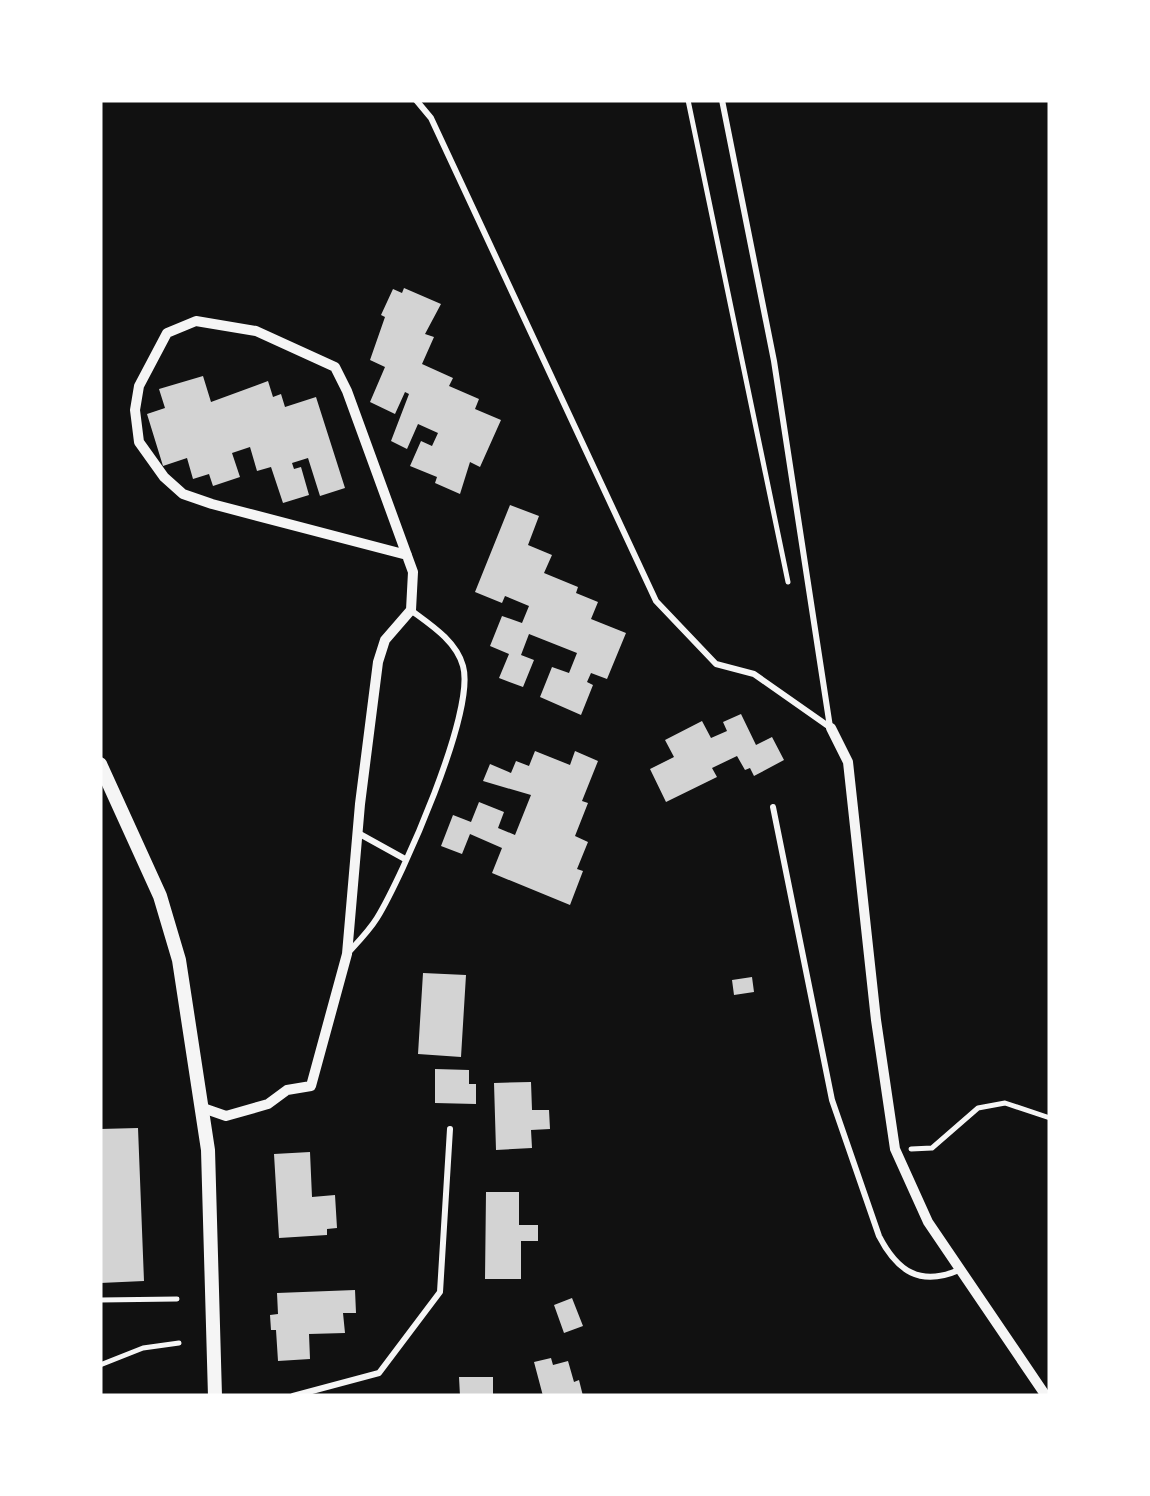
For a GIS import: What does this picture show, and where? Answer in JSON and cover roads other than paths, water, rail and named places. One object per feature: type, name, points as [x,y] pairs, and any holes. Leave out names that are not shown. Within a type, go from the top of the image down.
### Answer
[{"type":"street","points":[[203,1108],[226,1116],[268,1104],[287,1090],[312,1086],[347,954],[378,662],[385,640],[411,610],[413,572],[407,555],[347,391],[335,367],[256,331],[196,320],[167,333],[139,386],[135,410],[139,442],[164,477],[184,494],[245,515],[407,555]]},
{"type":"street","points":[[830,728],[848,762],[876,1020],[895,1149],[928,1222],[1046,1396]]},
{"type":"street","points":[[100,764],[160,896],[180,960],[208,1150],[215,1396]]},
{"type":"lane","points":[[416,100],[432,118],[656,600],[716,664],[754,674],[830,728]]},
{"type":"lane","points":[[722,100],[774,361],[830,728]]},
{"type":"lane","points":[[347,954],[376,920],[406,859],[433,796],[462,706],[463,666],[442,633],[411,610]]},
{"type":"lane","points":[[773,807],[832,1100],[880,1236],[890,1256],[907,1272],[943,1277],[960,1270]]},
{"type":"lane","points":[[358,833],[406,859]]},
{"type":"lane","points":[[293,1396],[379,1373],[440,1292],[450,1129]]}]
